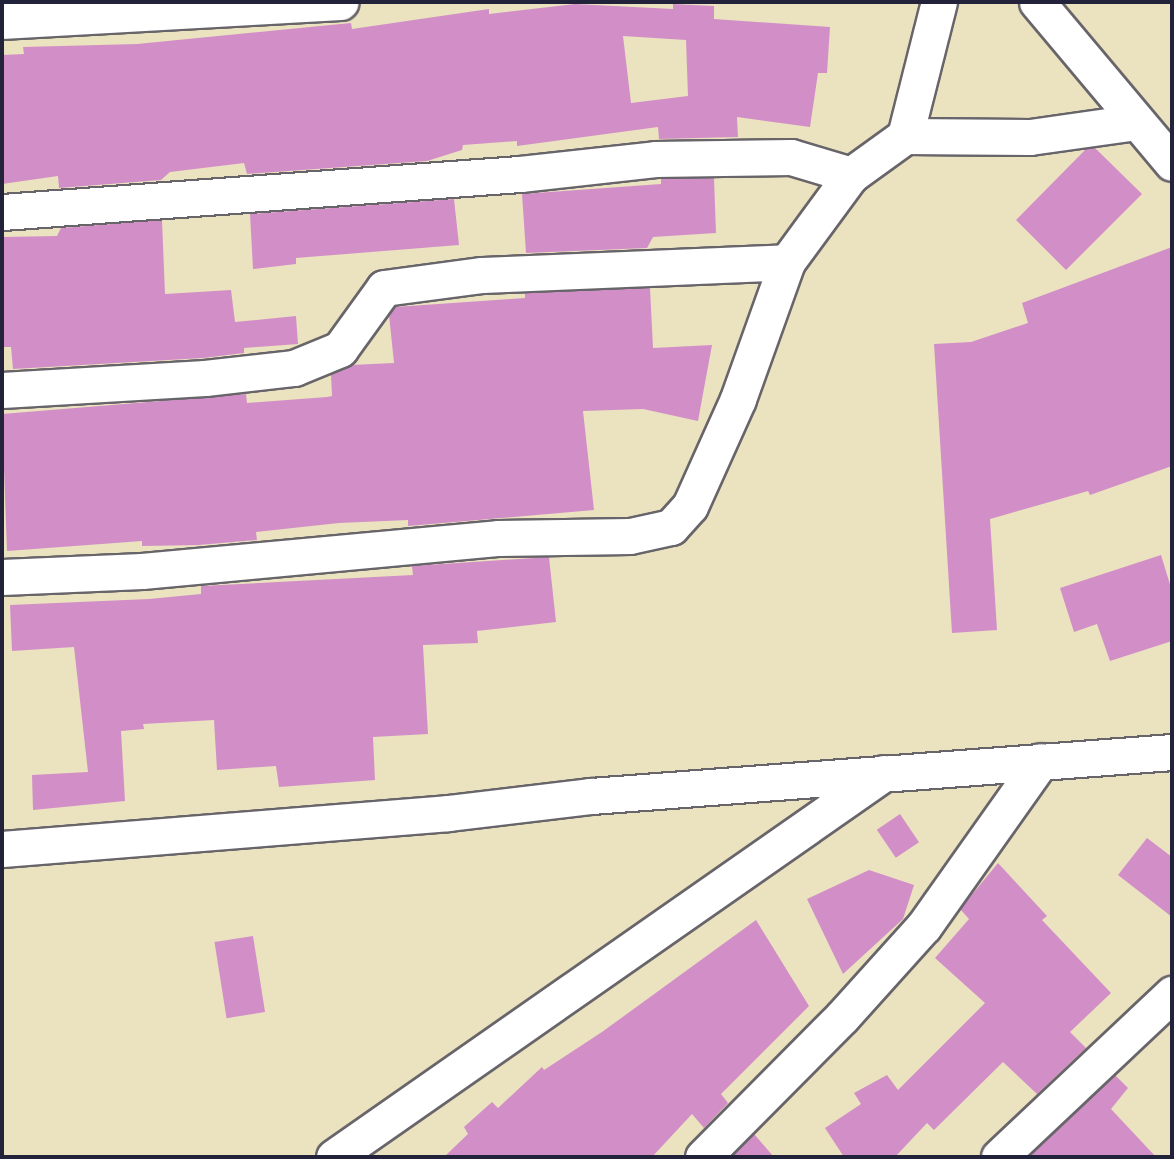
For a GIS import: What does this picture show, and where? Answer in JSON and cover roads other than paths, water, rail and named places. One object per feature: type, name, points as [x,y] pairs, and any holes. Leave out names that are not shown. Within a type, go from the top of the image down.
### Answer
[{"type":"street","points":[[2,21],[340,2]]},
{"type":"street","points":[[905,136],[939,2]]},
{"type":"street","points":[[1037,2],[1172,163]]},
{"type":"street","points":[[2,577],[142,571],[498,538],[630,536],[671,527],[690,506],[738,399],[787,262],[851,175],[905,136],[1030,137],[1135,122]]},
{"type":"street","points":[[2,212],[506,176],[654,159],[791,157],[851,175]]},
{"type":"street","points":[[2,390],[205,378],[294,368],[340,349],[384,288],[482,275],[787,262]]},
{"type":"street","points":[[2,849],[1172,752]]},
{"type":"street","points":[[703,1157],[842,1017],[924,926],[1041,761]]},
{"type":"street","points":[[334,1157],[884,774]]},
{"type":"street","points":[[999,1157],[1172,994]]}]
